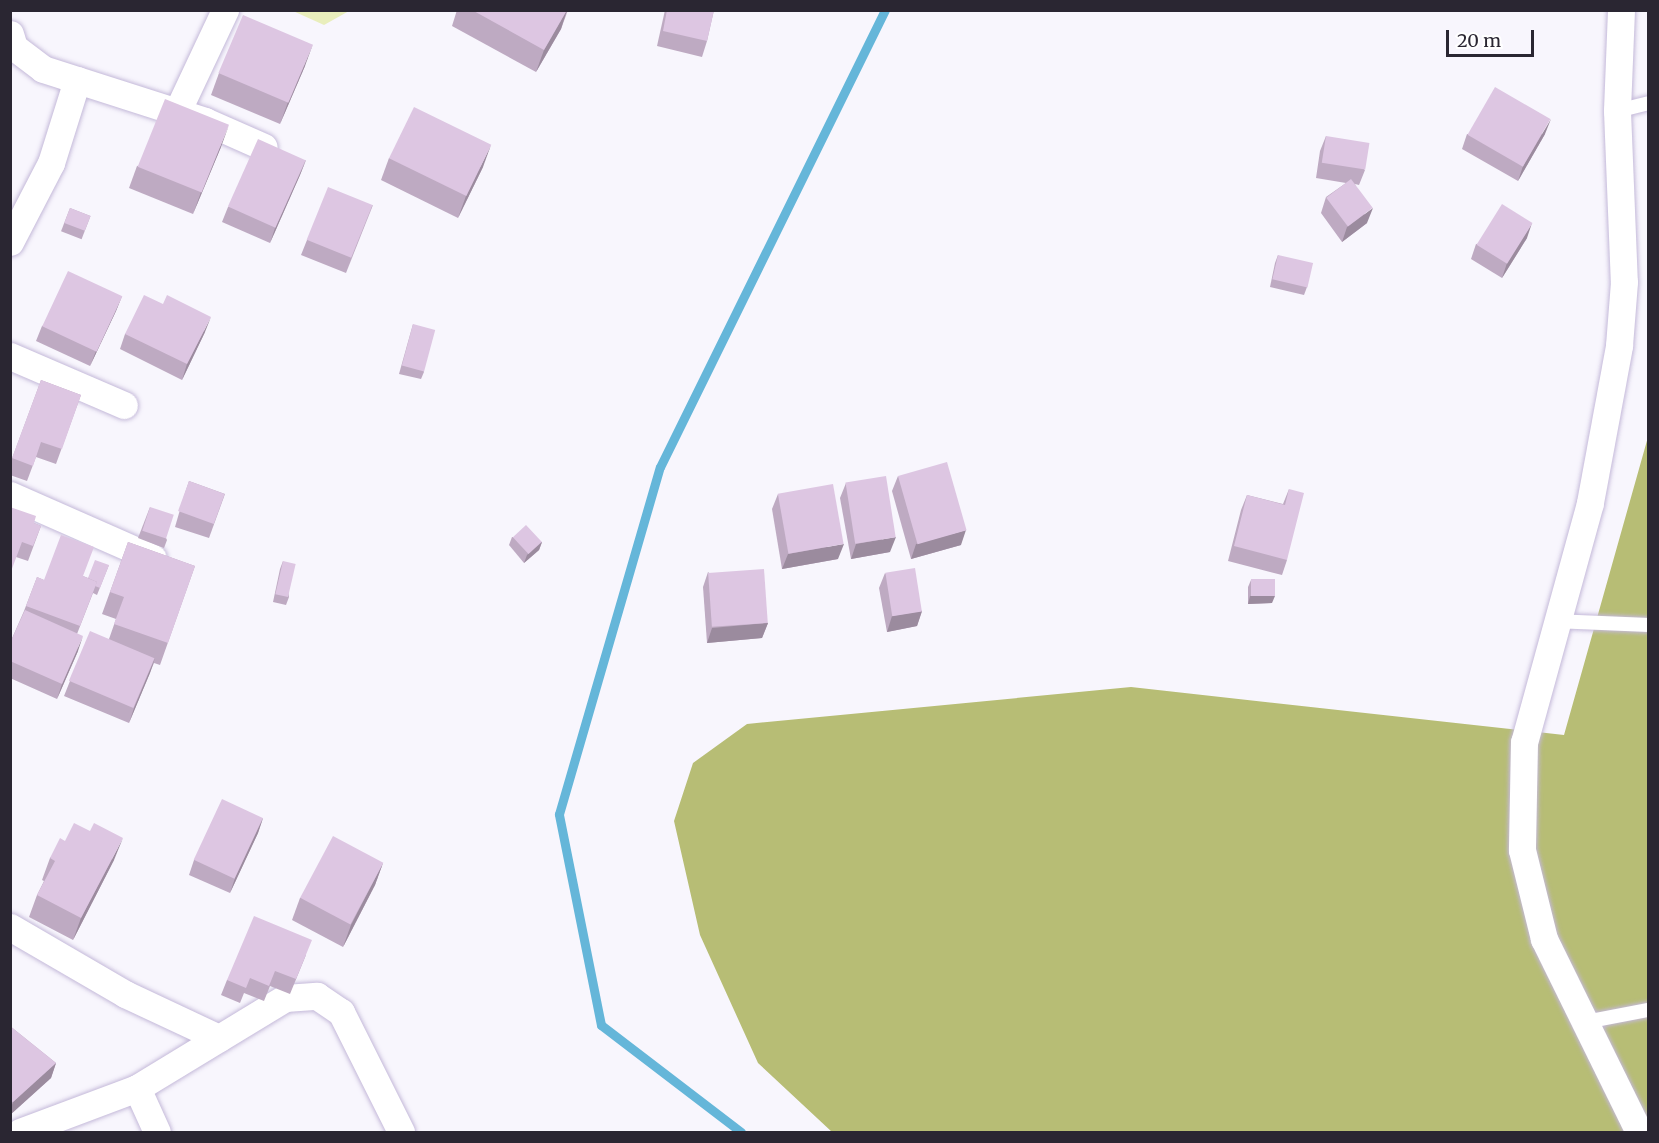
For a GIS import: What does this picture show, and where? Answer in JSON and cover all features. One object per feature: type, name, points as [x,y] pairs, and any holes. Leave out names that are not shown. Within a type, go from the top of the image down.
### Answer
[{"type":"street","points":[[177,112],[225,10]]},
{"type":"street","points":[[1621,10],[1617,111],[1624,282],[1619,346],[1590,503],[1554,621],[1524,742],[1522,850],[1544,939],[1639,1132]]},
{"type":"street","points":[[10,34],[14,47],[43,69],[177,112],[264,147]]},
{"type":"street","points":[[10,242],[51,163],[77,80]]},
{"type":"street","points":[[10,356],[124,405]]},
{"type":"street","points":[[10,495],[153,558]]},
{"type":"street","points":[[10,927],[125,994],[219,1038]]},
{"type":"street","points":[[20,1132],[137,1088],[285,998],[317,996],[341,1012],[401,1132]]},
{"type":"street","points":[[137,1088],[158,1132]]},
{"type":"lane","points":[[1617,111],[1648,103]]},
{"type":"lane","points":[[1554,621],[1648,625]]},
{"type":"lane","points":[[1585,1022],[1648,1010]]},
{"type":"green space","points":[[293,11],[349,11],[324,25]]},
{"type":"green space","points":[[1648,437],[1648,1132],[832,1132],[758,1063],[700,935],[674,821],[693,763],[747,724],[1131,687],[1564,735]]},
{"type":"building","points":[[472,10],[567,10],[544,50]]},
{"type":"building","points":[[667,10],[714,10],[707,41],[663,31]]},
{"type":"building","points":[[243,15],[313,45],[288,103],[218,73]]},
{"type":"building","points":[[1495,87],[1550,119],[1523,167],[1468,135]]},
{"type":"building","points":[[165,99],[229,125],[202,193],[138,167]]},
{"type":"building","points":[[414,107],[491,145],[466,196],[389,158]]},
{"type":"building","points":[[1326,136],[1369,143],[1365,170],[1322,163]]},
{"type":"building","points":[[258,139],[306,160],[275,228],[228,207]]},
{"type":"building","points":[[1351,179],[1373,208],[1348,226],[1326,198]]},
{"type":"building","points":[[328,187],[373,205],[351,258],[307,240]]},
{"type":"building","points":[[1502,204],[1533,223],[1507,264],[1477,245]]},
{"type":"building","points":[[70,208],[91,216],[85,231],[64,223]]},
{"type":"building","points":[[1278,255],[1313,263],[1307,287],[1272,279]]},
{"type":"building","points":[[68,271],[122,296],[97,352],[42,326]]},
{"type":"building","points":[[144,295],[163,304],[167,295],[211,317],[187,364],[125,334]]},
{"type":"building","points":[[413,324],[435,330],[424,371],[402,366]]},
{"type":"building","points":[[41,380],[81,395],[62,449],[41,442],[33,466],[12,458]]},
{"type":"building","points":[[947,462],[967,530],[918,544],[898,476]]},
{"type":"building","points":[[886,476],[896,537],[855,544],[846,482]]},
{"type":"building","points":[[189,481],[225,494],[214,524],[178,511]]},
{"type":"building","points":[[833,484],[844,544],[788,554],[778,494]]},
{"type":"building","points":[[1289,489],[1304,493],[1287,560],[1234,546],[1247,495],[1285,505]]},
{"type":"building","points":[[10,507],[36,516],[34,523],[41,526],[33,546],[22,542],[10,574]]},
{"type":"building","points":[[150,507],[174,515],[166,539],[142,531]]},
{"type":"building","points":[[526,525],[542,542],[529,554],[513,537]]},
{"type":"building","points":[[61,535],[94,547],[83,576],[97,582],[80,626],[26,606],[37,577],[44,580]]},
{"type":"building","points":[[128,542],[195,566],[168,643],[114,624],[124,597],[110,592]]},
{"type":"building","points":[[95,560],[109,565],[100,588],[95,586],[97,582],[88,578]]},
{"type":"building","points":[[283,561],[296,564],[288,597],[275,594]]},
{"type":"building","points":[[915,568],[922,611],[892,616],[885,573]]},
{"type":"building","points":[[764,569],[768,623],[712,627],[708,573]]},
{"type":"building","points":[[1251,579],[1275,579],[1275,596],[1251,596]]},
{"type":"building","points":[[25,610],[83,636],[62,684],[10,661],[10,643]]},
{"type":"building","points":[[90,631],[154,658],[133,708],[69,681]]},
{"type":"building","points":[[222,799],[263,818],[234,879],[194,860]]},
{"type":"building","points":[[74,823],[90,831],[94,823],[123,838],[81,918],[37,895],[55,861],[50,858],[60,838],[65,841]]},
{"type":"building","points":[[333,836],[383,863],[350,925],[300,898]]},
{"type":"building","points":[[254,916],[312,940],[296,979],[275,971],[269,986],[250,978],[246,988],[227,980]]},
{"type":"building","points":[[10,1026],[56,1063],[13,1102],[10,1101]]},
{"type":"waterway","points":[[741,1132],[601,1025],[559,814],[660,467],[885,10]]}]
